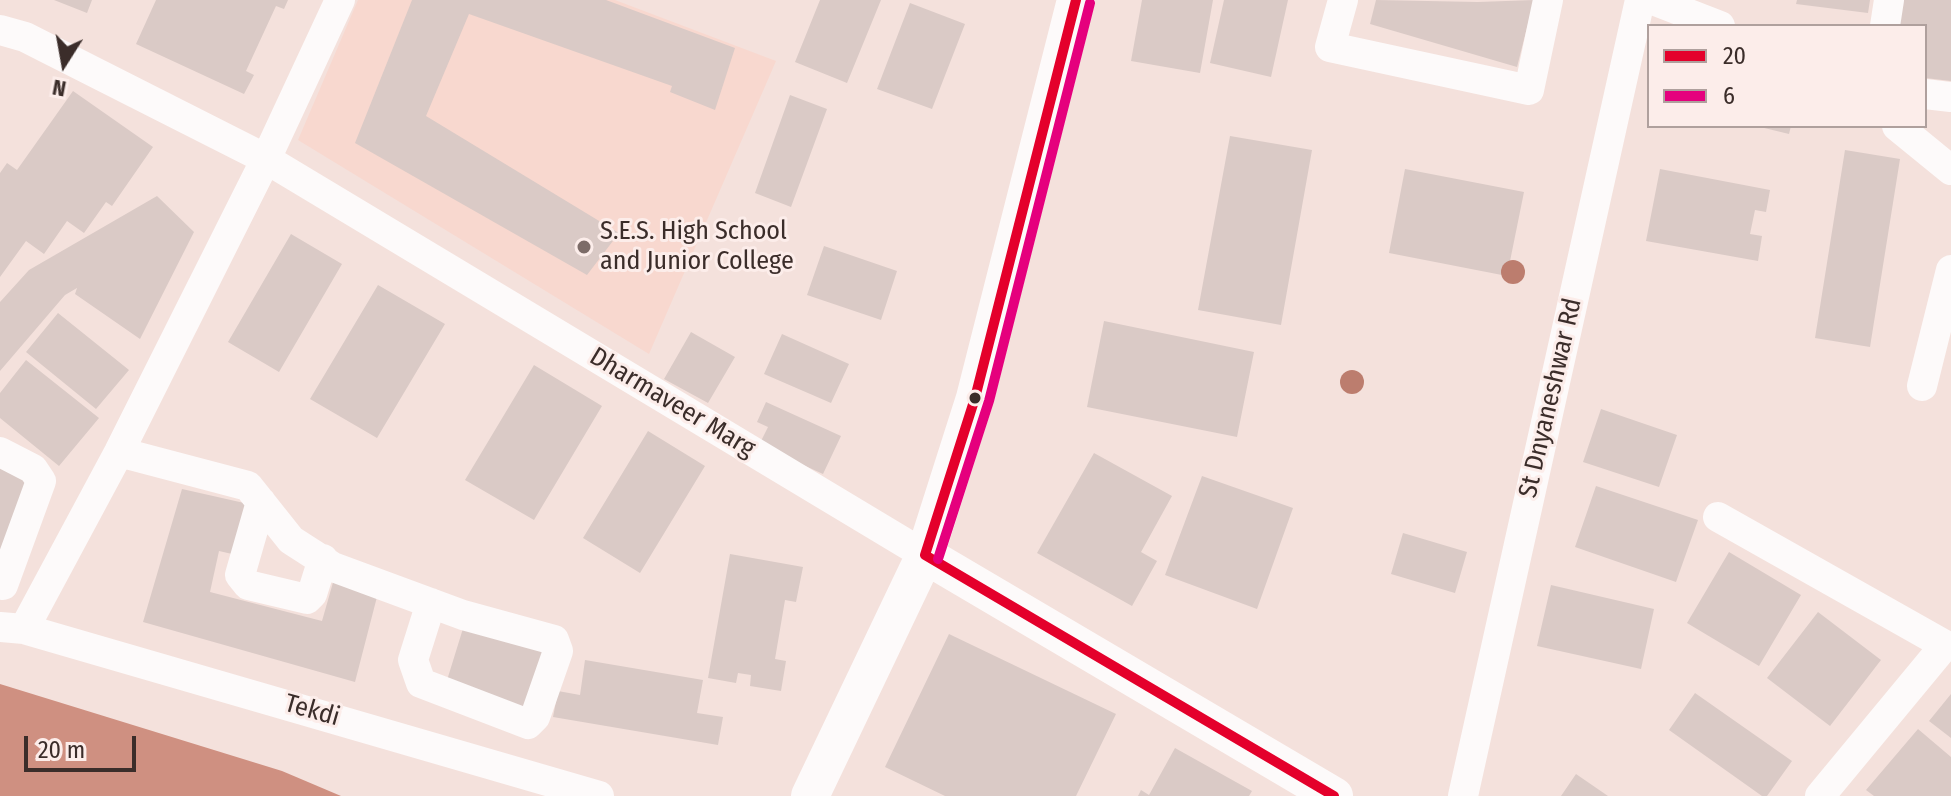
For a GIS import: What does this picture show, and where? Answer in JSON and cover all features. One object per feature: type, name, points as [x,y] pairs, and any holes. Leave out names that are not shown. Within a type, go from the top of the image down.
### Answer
[{"type":"street","points":[[12,628],[119,452],[266,159],[340,0]]},
{"type":"street","points":[[810,796],[925,555],[975,398],[1076,0]]},
{"type":"street","points":[[1343,0],[1330,47],[1529,90],[1548,0]]},
{"type":"street","name":"St Dnyaneshwar Rd","points":[[1463,796],[1640,0]]},
{"type":"street","points":[[1653,0],[1715,24]]},
{"type":"street","points":[[1885,24],[1889,0]]},
{"type":"street","name":"Dharmaveer Marg","points":[[0,30],[25,37],[266,159],[925,555],[1334,796]]},
{"type":"street","points":[[1927,94],[1951,97]]},
{"type":"street","points":[[1899,128],[1951,170]]},
{"type":"street","points":[[1922,386],[1951,270]]},
{"type":"street","points":[[0,452],[33,469],[41,481],[1,585],[12,628]]},
{"type":"street","points":[[119,452],[248,486],[291,540],[323,559],[431,603],[554,640],[558,651],[535,717],[528,724],[421,683],[413,660],[431,603]]},
{"type":"street","points":[[261,502],[240,575],[248,585],[307,599],[312,594],[323,559]]},
{"type":"street","points":[[1718,517],[1948,641],[1820,796]]},
{"type":"street","name":"Tekdi","points":[[12,628],[599,796]]},
{"type":"shaded area","name":"S.E.S. High School and Junior College","points":[[358,0],[615,0],[776,61],[649,354],[298,140]]},
{"type":"shaded area","points":[[0,684],[282,771],[341,796],[0,796]]},
{"type":"building","points":[[54,0],[92,0],[87,13]]},
{"type":"building","points":[[156,0],[288,0],[284,9],[276,6],[246,71],[254,75],[244,94],[136,44]]},
{"type":"building","points":[[412,0],[606,0],[735,48],[715,110],[670,92],[672,86],[469,14],[426,116],[619,233],[587,275],[355,143]]},
{"type":"building","points":[[820,0],[881,0],[847,83],[795,62]]},
{"type":"building","points":[[1142,0],[1213,0],[1200,73],[1131,61]]},
{"type":"building","points":[[1224,0],[1288,0],[1271,77],[1210,63]]},
{"type":"building","points":[[1376,0],[1534,0],[1517,67],[1370,24]]},
{"type":"building","points":[[1797,0],[1870,0],[1868,13],[1796,4]]},
{"type":"building","points":[[1899,0],[1951,0],[1951,81],[1927,78],[1927,24],[1895,24]]},
{"type":"building","points":[[910,3],[965,24],[932,109],[877,89]]},
{"type":"building","points":[[73,91],[153,147],[112,206],[106,202],[84,233],[67,221],[44,254],[26,241],[0,277],[0,173],[7,163],[17,170]]},
{"type":"building","points":[[790,95],[827,109],[791,207],[755,193]]},
{"type":"building","points":[[1764,128],[1790,128],[1789,134]]},
{"type":"building","points":[[1230,136],[1312,150],[1281,325],[1198,310]]},
{"type":"building","points":[[1845,150],[1900,159],[1870,347],[1815,338]]},
{"type":"building","points":[[1405,169],[1524,192],[1507,276],[1389,253]]},
{"type":"building","points":[[1660,169],[1770,190],[1766,212],[1755,210],[1750,234],[1762,236],[1758,261],[1646,241]]},
{"type":"building","points":[[157,196],[194,232],[140,339],[75,294],[77,288],[65,295],[0,371],[0,302],[29,270]]},
{"type":"building","points":[[291,234],[342,264],[279,372],[228,342]]},
{"type":"building","points":[[824,246],[897,271],[881,320],[807,295]]},
{"type":"building","points":[[378,285],[445,324],[377,438],[310,399]]},
{"type":"building","points":[[58,313],[129,370],[96,409],[26,352]]},
{"type":"building","points":[[1104,321],[1254,352],[1237,437],[1087,407]]},
{"type":"building","points":[[691,332],[735,357],[708,403],[664,379]]},
{"type":"building","points":[[782,334],[849,364],[831,403],[764,374]]},
{"type":"building","points":[[26,360],[99,418],[59,466],[0,418],[0,393]]},
{"type":"building","points":[[534,365],[602,406],[534,520],[465,480]]},
{"type":"building","points":[[766,402],[841,436],[823,474],[759,445],[768,427],[757,422]]},
{"type":"building","points":[[1601,409],[1677,435],[1659,487],[1583,462]]},
{"type":"building","points":[[648,431],[705,466],[640,573],[583,538]]},
{"type":"building","points":[[1094,453],[1172,496],[1141,552],[1157,561],[1132,606],[1037,553]]},
{"type":"building","points":[[0,464],[32,478],[0,552]]},
{"type":"building","points":[[1202,476],[1293,508],[1257,609],[1165,575]]},
{"type":"building","points":[[1596,486],[1698,520],[1676,582],[1575,547]]},
{"type":"building","points":[[182,489],[253,505],[241,556],[219,551],[210,592],[322,621],[334,579],[378,593],[355,682],[143,622]]},
{"type":"building","points":[[1403,533],[1467,552],[1455,593],[1391,574]]},
{"type":"building","points":[[1729,552],[1801,595],[1759,666],[1687,623]]},
{"type":"building","points":[[730,554],[803,567],[796,602],[785,600],[775,659],[786,661],[781,691],[750,686],[751,675],[738,673],[736,683],[708,678]]},
{"type":"building","points":[[1551,585],[1654,609],[1641,669],[1537,646]]},
{"type":"building","points":[[1818,612],[1881,660],[1830,726],[1767,678]]},
{"type":"building","points":[[465,622],[549,648],[527,715],[444,690]]},
{"type":"building","points":[[949,634],[1116,714],[1076,796],[945,796],[885,767]]},
{"type":"building","points":[[585,660],[703,680],[697,713],[723,717],[718,745],[553,717],[558,691],[580,695]]},
{"type":"building","points":[[1695,693],[1792,761],[1767,796],[1762,796],[1669,730]]},
{"type":"building","points":[[1951,694],[1951,738],[1929,721]]},
{"type":"building","points":[[1918,729],[1951,757],[1951,796],[1874,796],[1866,790]]},
{"type":"building","points":[[1175,748],[1252,791],[1249,796],[1138,796],[1141,790],[1149,795]]},
{"type":"building","points":[[1576,774],[1608,796],[1561,796]]},
{"type":"transit line","name":"20","points":[[925,555],[975,398],[1076,0]]},
{"type":"transit line","name":"6","points":[[938,559],[989,401],[1090,3]]},
{"type":"transit line","name":"20","points":[[925,555],[1334,796]]},
{"type":"place","name":"S.E.S. High School and Junior College","points":[[584,247]]}]
